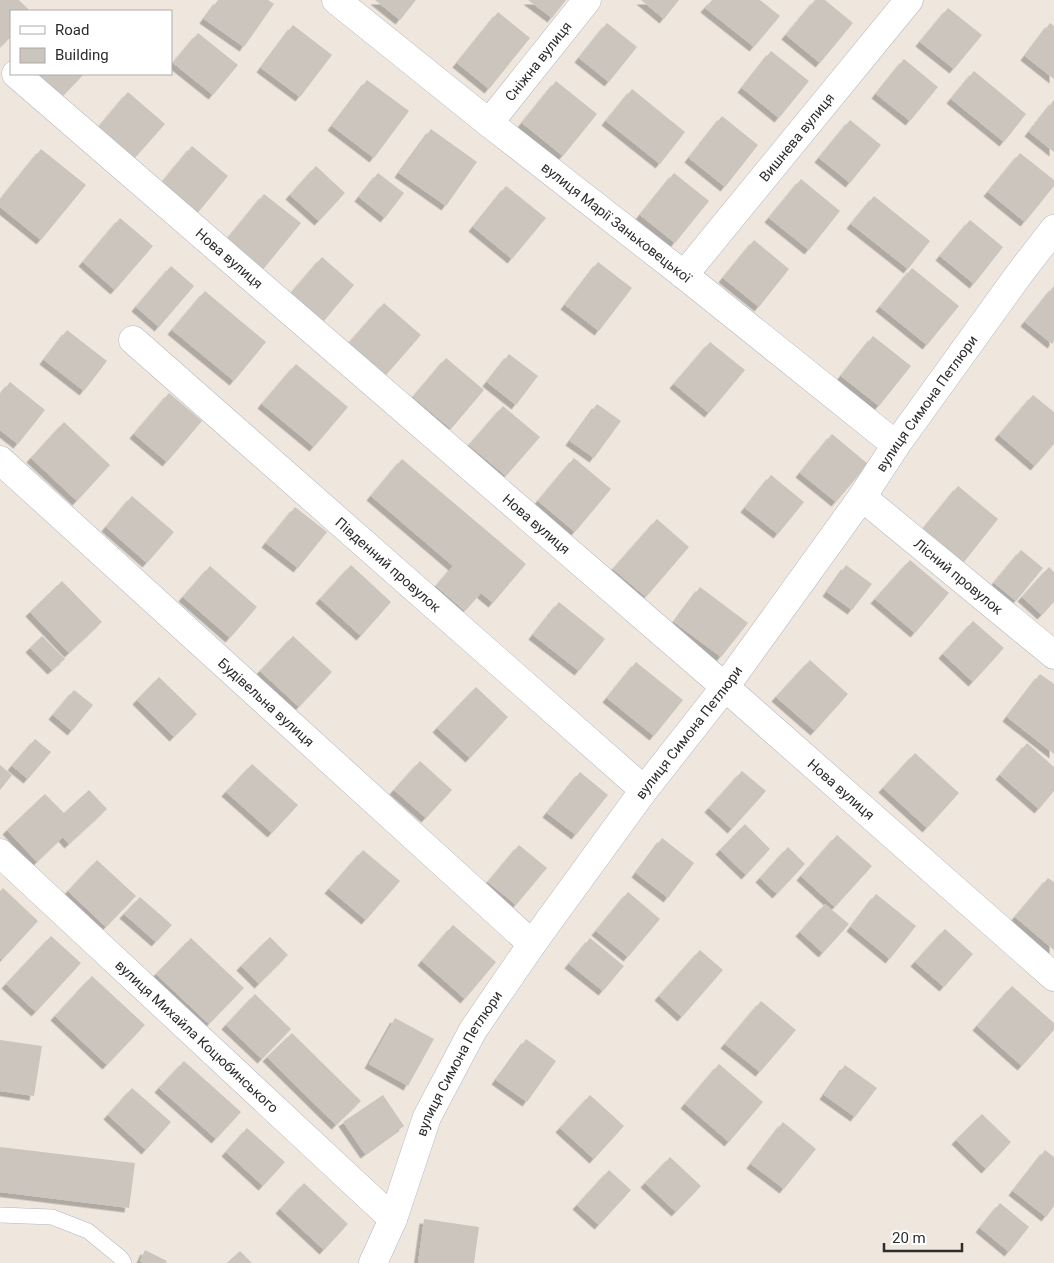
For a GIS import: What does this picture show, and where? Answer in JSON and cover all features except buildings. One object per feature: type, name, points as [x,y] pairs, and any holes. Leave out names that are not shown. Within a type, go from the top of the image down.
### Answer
[{"type":"street","name":"вулиця Марії Заньковецької","points":[[336,0],[896,445]]},
{"type":"street","name":"Сніжна вулиця","points":[[489,123],[587,0]]},
{"type":"street","name":"Вишнева вулиця","points":[[684,275],[909,0]]},
{"type":"street","points":[[0,60],[10,69]]},
{"type":"street","name":"Нова вулиця","points":[[17,75],[725,687],[1054,977]]},
{"type":"street","name":"вулиця Симона Петлюри","points":[[373,1263],[393,1219],[428,1117],[473,1030],[532,944],[644,790],[725,687],[862,497],[896,445],[1054,229]]},
{"type":"street","name":"Південний провулок","points":[[133,340],[644,790]]},
{"type":"street","name":"Будівельна вулиця","points":[[0,460],[532,944]]},
{"type":"street","name":"Лісний провулок","points":[[862,497],[1054,655]]},
{"type":"street","name":"вулиця Михайла Коцюбинського","points":[[0,853],[393,1219]]},
{"type":"lane","points":[[0,1215],[52,1217],[88,1231],[121,1258],[124,1263]]}]
